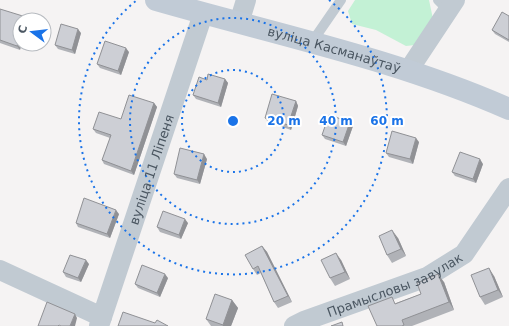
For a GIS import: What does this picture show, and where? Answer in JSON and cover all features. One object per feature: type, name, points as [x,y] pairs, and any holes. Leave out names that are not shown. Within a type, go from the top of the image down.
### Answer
[{"type":"main road","name":"вуліца Касманаўтаў","points":[[156,0],[203,14],[312,42],[408,71],[473,93],[509,109]]},
{"type":"street","points":[[238,23],[246,0]]},
{"type":"street","points":[[408,71],[447,3]]},
{"type":"street","name":"вуліца 11 Ліпеня","points":[[100,322],[203,14]]},
{"type":"street","name":"Прамысловы завулак","points":[[294,326],[433,274],[464,254],[509,188]]},
{"type":"street","points":[[0,270],[100,322]]},
{"type":"lane","points":[[312,42],[341,0]]},
{"type":"green space","points":[[355,0],[429,0],[433,19],[415,45],[406,46],[376,30],[352,24],[348,11]]},
{"type":"building","points":[[0,9],[12,13],[12,44],[0,40]]},
{"type":"building","points":[[502,12],[509,16],[509,40],[492,30]]},
{"type":"building","points":[[61,24],[78,29],[72,50],[55,45]]},
{"type":"building","points":[[105,41],[126,48],[118,71],[97,64]]},
{"type":"building","points":[[208,74],[225,79],[218,103],[193,95],[199,77],[207,80]]},
{"type":"building","points":[[272,94],[296,101],[288,125],[265,118]]},
{"type":"building","points":[[129,95],[154,103],[131,171],[102,160],[111,135],[93,129],[99,112],[121,119]]},
{"type":"building","points":[[329,115],[350,122],[343,142],[322,135]]},
{"type":"building","points":[[392,131],[416,138],[410,159],[386,153]]},
{"type":"building","points":[[180,148],[204,154],[197,180],[174,174]]},
{"type":"building","points":[[460,152],[480,159],[473,179],[452,172]]},
{"type":"building","points":[[84,198],[116,210],[107,234],[76,223]]},
{"type":"building","points":[[163,211],[185,219],[179,235],[157,227]]},
{"type":"building","points":[[392,230],[401,249],[387,255],[379,236]]},
{"type":"building","points":[[262,246],[288,296],[274,302],[258,266],[253,269],[245,255]]},
{"type":"building","points":[[336,253],[345,272],[330,278],[321,260]]},
{"type":"building","points":[[70,255],[86,260],[78,278],[63,272]]},
{"type":"building","points":[[142,265],[165,274],[157,293],[135,284]]},
{"type":"building","points":[[489,268],[498,290],[480,297],[471,275]]},
{"type":"building","points":[[438,274],[449,302],[402,320],[404,325],[402,326],[377,326],[368,306],[392,297],[395,304],[421,294],[417,283]]},
{"type":"building","points":[[215,294],[232,300],[223,325],[206,319]]},
{"type":"building","points":[[47,302],[75,314],[70,326],[38,326]]},
{"type":"building","points":[[123,312],[155,323],[157,320],[168,326],[118,326]]},
{"type":"building","points":[[342,322],[343,326],[331,326]]}]
